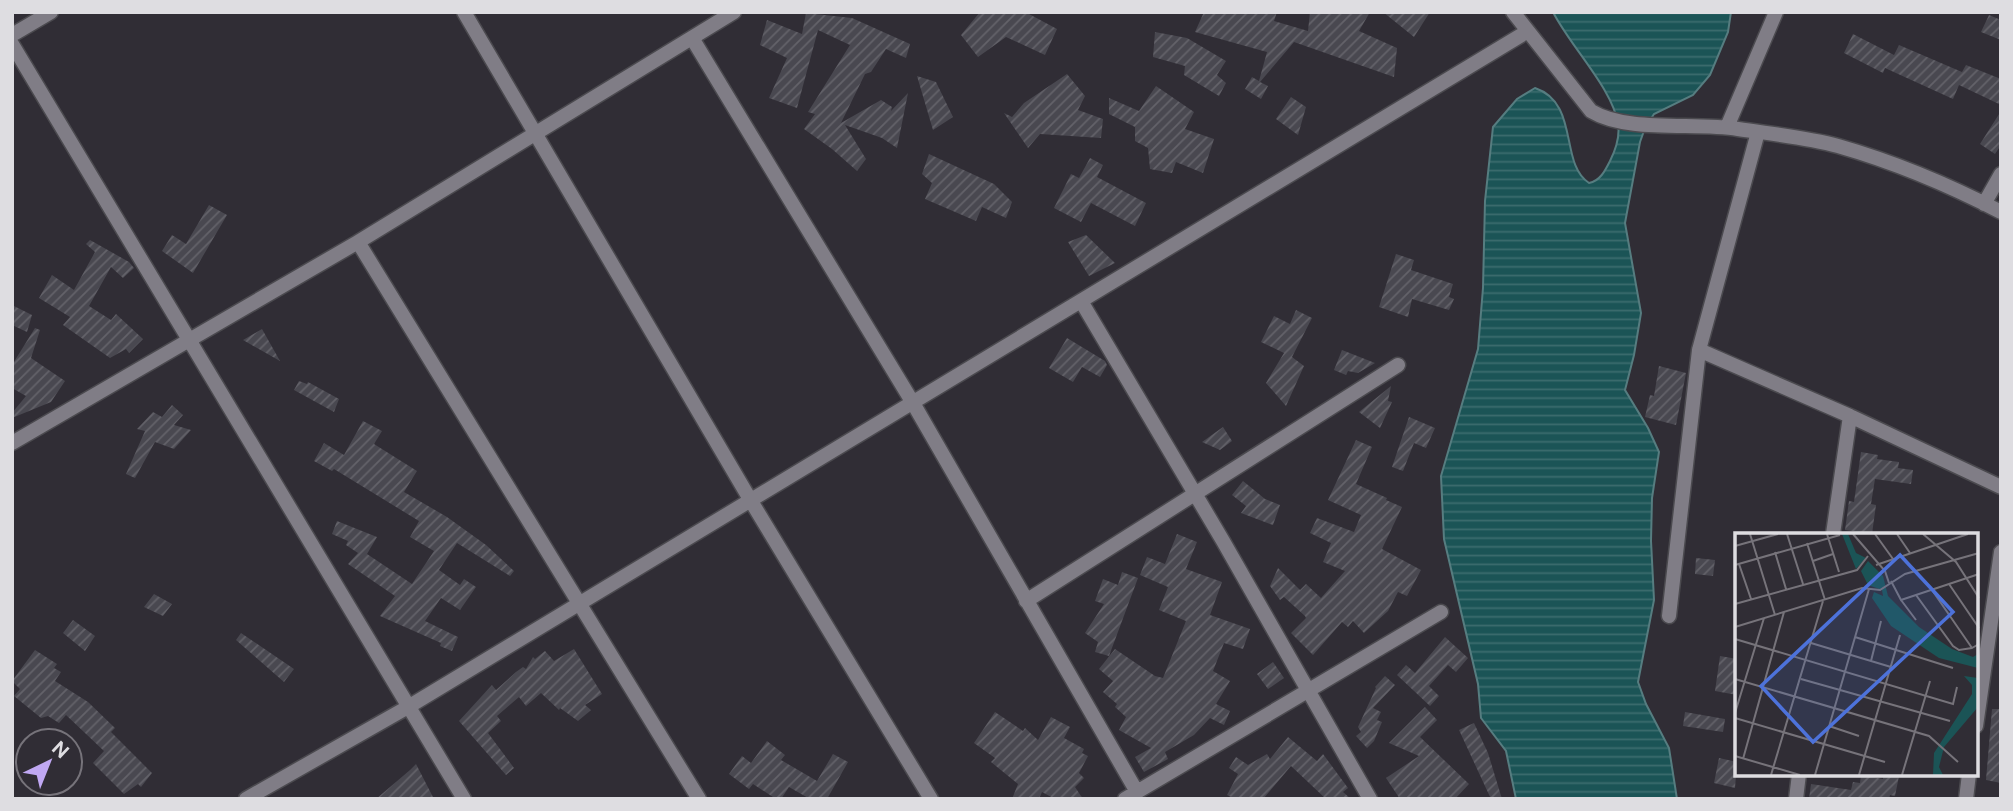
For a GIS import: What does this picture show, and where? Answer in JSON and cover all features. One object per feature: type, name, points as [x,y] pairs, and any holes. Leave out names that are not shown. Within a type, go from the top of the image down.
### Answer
[{"type":"street","points":[[12,35],[51,12]]},
{"type":"street","points":[[464,12],[751,502],[932,799]]},
{"type":"street","points":[[12,443],[358,242],[734,12]]},
{"type":"street","points":[[1513,12],[1591,111],[1603,119],[1628,123],[1727,127],[1837,146],[1920,174],[2001,212]]},
{"type":"street","points":[[1727,127],[1776,12]]},
{"type":"street","points":[[246,799],[408,707],[751,502],[1528,32]]},
{"type":"street","points":[[692,38],[913,403],[1026,601],[1131,795],[1441,612]]},
{"type":"street","points":[[12,44],[464,799]]},
{"type":"street","points":[[1670,616],[1699,350],[1758,132]]},
{"type":"street","points":[[1984,204],[2001,174]]},
{"type":"street","points":[[358,242],[699,799]]},
{"type":"street","points":[[1081,301],[1370,799]]},
{"type":"street","points":[[1699,350],[1850,416],[2001,487]]},
{"type":"street","points":[[1026,601],[1398,365]]},
{"type":"street","points":[[1833,533],[1850,416]]},
{"type":"street","points":[[1978,712],[2001,552]]},
{"type":"street","points":[[1796,799],[1799,776]]},
{"type":"street","points":[[1966,799],[1969,776]]},
{"type":"water","points":[[1553,12],[1731,12],[1728,32],[1710,75],[1693,95],[1654,114],[1645,128],[1625,223],[1641,313],[1625,390],[1659,452],[1652,498],[1654,600],[1638,682],[1646,704],[1669,748],[1677,799],[1516,799],[1506,751],[1481,718],[1478,684],[1444,539],[1441,476],[1478,349],[1483,288],[1485,201],[1493,127],[1517,99],[1535,88],[1549,96],[1558,106],[1564,120],[1574,162],[1589,183],[1604,172],[1618,138],[1618,124],[1608,97]]},
{"type":"building","points":[[980,12],[1029,14],[1057,29],[1045,55],[1006,37],[978,57],[961,35]]},
{"type":"building","points":[[1204,12],[1277,12],[1274,21],[1308,31],[1310,12],[1370,12],[1359,31],[1397,48],[1394,77],[1294,42],[1260,82],[1268,86],[1261,99],[1245,89],[1252,77],[1259,81],[1267,52],[1195,32]]},
{"type":"building","points":[[1383,12],[1430,12],[1414,37]]},
{"type":"building","points":[[806,13],[852,18],[910,44],[906,58],[886,49],[871,72],[865,74],[841,123],[881,100],[892,107],[891,111],[908,93],[897,148],[882,138],[845,125],[866,159],[857,171],[804,129],[815,114],[808,112],[850,45],[818,30],[797,108],[769,98],[787,58],[760,45],[767,20],[802,34]]},
{"type":"building","points":[[1989,15],[2001,20],[2001,40],[1981,32]]},
{"type":"building","points":[[1155,32],[1187,38],[1226,61],[1217,75],[1226,83],[1219,96],[1184,75],[1185,66],[1153,57]]},
{"type":"building","points":[[1853,34],[1894,55],[1899,45],[1962,72],[1966,65],[2001,79],[2001,105],[1959,85],[1953,99],[1885,68],[1883,73],[1844,53]]},
{"type":"building","points":[[1067,74],[1085,96],[1078,110],[1103,119],[1101,138],[1040,134],[1028,148],[1004,113],[1012,117],[1024,103]]},
{"type":"building","points":[[917,76],[936,82],[953,117],[933,130]]},
{"type":"building","points":[[1156,86],[1194,112],[1185,129],[1214,139],[1203,173],[1176,162],[1172,173],[1150,169],[1148,148],[1135,141],[1135,127],[1109,114],[1109,98],[1139,111]]},
{"type":"building","points":[[1291,97],[1306,107],[1298,135],[1276,119]]},
{"type":"building","points":[[2001,111],[2001,145],[1995,154],[1980,144]]},
{"type":"building","points":[[929,154],[994,184],[1012,202],[1006,218],[982,207],[976,221],[925,199],[932,183],[922,174]]},
{"type":"building","points":[[1090,158],[1103,165],[1097,177],[1146,203],[1135,226],[1091,203],[1081,222],[1054,208],[1071,174],[1079,178]]},
{"type":"building","points":[[209,205],[227,215],[193,273],[162,251],[172,235],[186,244]]},
{"type":"building","points":[[1086,235],[1115,263],[1089,276],[1068,242]]},
{"type":"building","points":[[90,240],[129,262],[134,268],[123,278],[111,267],[89,306],[111,320],[116,314],[143,339],[129,353],[126,349],[110,358],[63,325],[70,317],[39,298],[52,275],[74,290],[95,252],[86,244]]},
{"type":"building","points":[[1396,254],[1414,260],[1411,270],[1453,284],[1449,297],[1454,299],[1449,310],[1412,299],[1408,317],[1379,307]]},
{"type":"building","points":[[12,305],[32,315],[27,332],[12,325]]},
{"type":"building","points":[[1296,310],[1312,318],[1292,357],[1304,366],[1286,406],[1266,383],[1284,353],[1261,342],[1274,316],[1290,324]]},
{"type":"building","points":[[35,328],[40,330],[31,358],[65,381],[51,402],[12,418],[12,413],[26,396],[12,388],[12,365]]},
{"type":"building","points":[[262,329],[280,361],[243,340]]},
{"type":"building","points":[[1067,338],[1105,361],[1107,365],[1100,377],[1082,367],[1073,382],[1049,368]]},
{"type":"building","points":[[1342,350],[1375,363],[1358,373],[1348,371],[1346,375],[1334,370]]},
{"type":"building","points":[[1659,366],[1686,373],[1676,425],[1645,417],[1650,395],[1654,396]]},
{"type":"building","points":[[299,381],[308,382],[339,399],[334,412],[294,390]]},
{"type":"building","points":[[1391,386],[1388,401],[1392,402],[1380,428],[1359,412]]},
{"type":"building","points":[[172,405],[183,415],[174,425],[191,430],[174,449],[155,442],[135,478],[126,474],[145,431],[137,429],[153,412],[162,417]]},
{"type":"building","points":[[1409,417],[1435,428],[1426,448],[1414,443],[1403,471],[1392,467]]},
{"type":"building","points":[[363,421],[382,431],[374,444],[417,471],[404,492],[447,517],[486,545],[514,571],[510,576],[457,543],[439,570],[460,585],[464,579],[476,587],[460,610],[441,598],[425,621],[458,637],[452,651],[440,646],[441,643],[380,616],[395,596],[348,564],[358,553],[346,545],[348,541],[332,534],[337,521],[377,537],[367,554],[412,584],[434,551],[410,537],[419,521],[334,469],[332,471],[314,461],[324,443],[344,455]]},
{"type":"building","points":[[1223,427],[1232,441],[1220,450],[1202,442]]},
{"type":"building","points":[[1356,440],[1372,447],[1356,484],[1402,507],[1382,549],[1421,570],[1407,596],[1398,592],[1388,611],[1364,633],[1353,621],[1348,627],[1342,622],[1313,655],[1291,633],[1305,616],[1284,597],[1280,600],[1270,586],[1278,568],[1300,590],[1306,584],[1321,598],[1345,571],[1323,562],[1331,543],[1310,533],[1317,518],[1354,532],[1361,515],[1328,500]]},
{"type":"building","points":[[1861,452],[1878,455],[1877,459],[1899,462],[1898,468],[1913,470],[1911,484],[1875,479],[1871,504],[1876,505],[1872,533],[1845,530],[1849,501],[1854,502]]},
{"type":"building","points":[[1243,481],[1265,499],[1280,505],[1273,525],[1241,513],[1246,506],[1232,495]]},
{"type":"building","points":[[1177,534],[1197,542],[1186,569],[1222,582],[1210,615],[1250,629],[1243,649],[1224,643],[1213,671],[1230,681],[1216,704],[1230,711],[1224,725],[1210,718],[1194,735],[1165,752],[1168,759],[1144,772],[1135,757],[1151,748],[1119,730],[1126,717],[1115,707],[1117,704],[1103,692],[1113,681],[1099,669],[1115,649],[1155,676],[1163,678],[1186,621],[1159,610],[1168,587],[1140,575],[1147,557],[1165,564]]},
{"type":"building","points":[[1696,558],[1715,560],[1713,576],[1695,574]]},
{"type":"building","points":[[1122,572],[1138,578],[1109,656],[1095,652],[1098,642],[1085,633],[1104,604],[1095,601],[1103,579],[1118,585]]},
{"type":"building","points":[[154,594],[172,604],[163,616],[144,607]]},
{"type":"building","points":[[73,620],[95,636],[85,651],[63,633]]},
{"type":"building","points":[[241,633],[294,669],[284,682],[236,640]]},
{"type":"building","points":[[1445,637],[1468,658],[1456,672],[1448,665],[1429,686],[1439,696],[1430,706],[1397,675],[1406,665],[1415,673]]},
{"type":"building","points":[[574,649],[602,694],[585,705],[591,710],[578,721],[560,708],[559,710],[541,693],[526,706],[519,697],[497,716],[501,721],[488,733],[514,768],[506,775],[459,721],[492,685],[496,690],[523,667],[526,669],[533,657],[535,659],[545,651],[554,661]]},
{"type":"building","points":[[35,650],[57,664],[54,668],[61,672],[55,681],[88,702],[115,728],[111,732],[152,773],[141,787],[138,784],[124,794],[93,763],[104,751],[84,732],[84,727],[79,727],[66,715],[59,723],[48,716],[41,718],[14,696],[20,689],[12,681]]},
{"type":"building","points":[[1720,656],[1735,659],[1735,695],[1715,691]]},
{"type":"building","points":[[1273,662],[1284,678],[1268,689],[1257,674]]},
{"type":"building","points":[[1385,676],[1395,685],[1373,708],[1381,712],[1377,720],[1382,722],[1374,741],[1367,748],[1356,736],[1361,732],[1358,727],[1375,687]]},
{"type":"building","points":[[1425,707],[1437,720],[1420,737],[1469,784],[1455,799],[1400,799],[1386,778],[1419,756],[1389,743]]},
{"type":"building","points":[[1992,709],[2001,709],[2001,783],[1986,780]]},
{"type":"building","points":[[995,712],[1023,731],[1025,728],[1038,740],[1051,717],[1070,727],[1064,738],[1084,749],[1082,753],[1088,756],[1079,773],[1084,778],[1075,787],[1083,799],[1055,799],[1042,792],[1039,799],[1012,799],[1018,784],[991,762],[995,758],[974,743]]},
{"type":"building","points":[[1685,712],[1725,719],[1723,732],[1683,726]]},
{"type":"building","points":[[1474,723],[1488,753],[1502,799],[1491,799],[1459,730]]},
{"type":"building","points":[[1288,737],[1317,761],[1323,754],[1348,788],[1343,792],[1351,799],[1326,799],[1291,766],[1263,799],[1235,799],[1227,795],[1238,774],[1229,768],[1236,757],[1248,765],[1267,754],[1270,759]]},
{"type":"building","points":[[767,741],[785,755],[781,760],[817,781],[833,754],[848,762],[827,799],[810,799],[789,787],[781,799],[776,799],[753,784],[749,789],[729,774],[742,756],[751,763]]},
{"type":"building","points":[[1719,758],[1735,762],[1735,788],[1714,783]]},
{"type":"building","points":[[416,764],[434,799],[376,799],[410,770]]},
{"type":"building","points":[[1861,776],[1883,779],[1883,776],[1899,776],[1895,796],[1890,795],[1889,799],[1809,799],[1811,784],[1851,790],[1853,782],[1860,783]]}]
